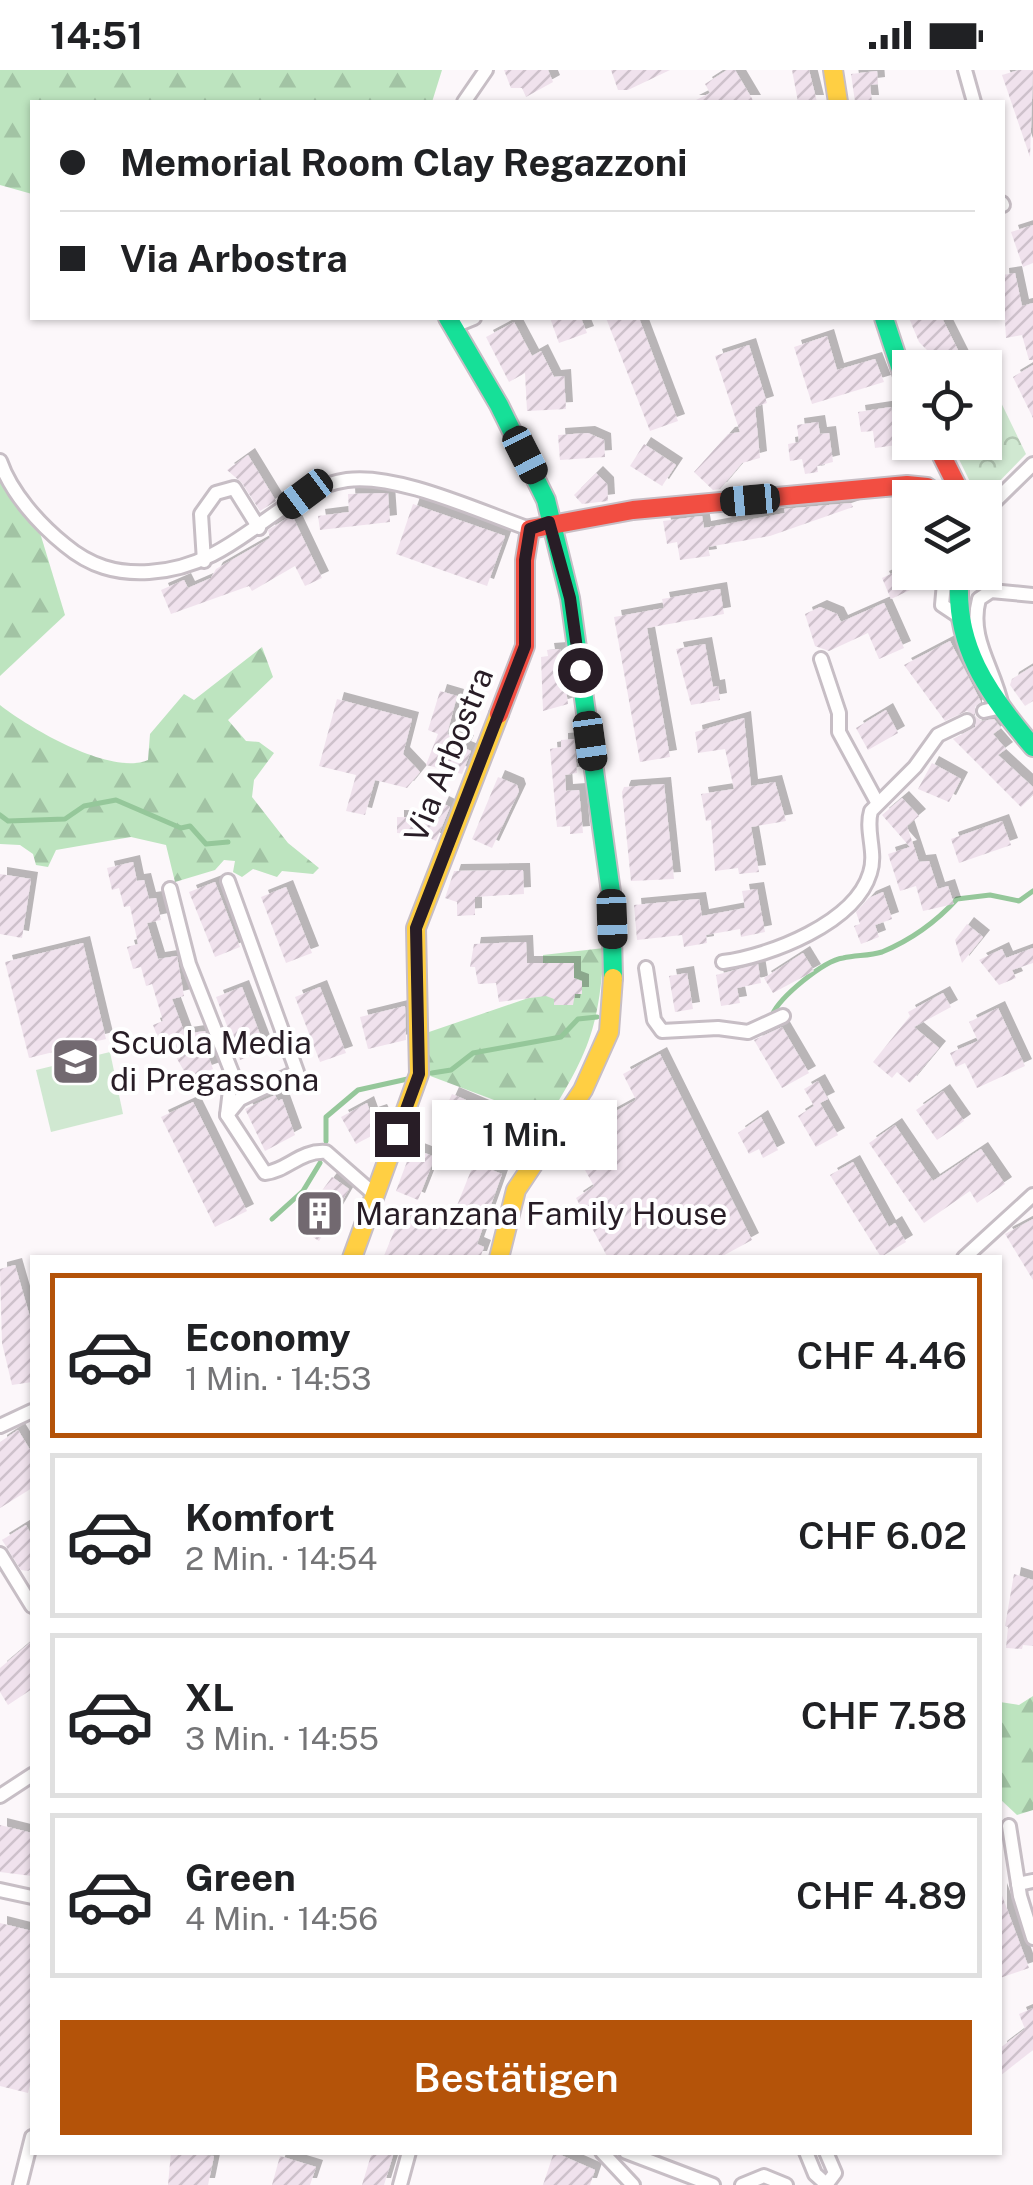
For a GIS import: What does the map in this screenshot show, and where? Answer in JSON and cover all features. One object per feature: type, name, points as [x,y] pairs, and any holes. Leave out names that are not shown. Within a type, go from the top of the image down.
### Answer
[{"type":"street","points":[[465,100],[486,70]]},
{"type":"street","points":[[833,70],[838,100]]},
{"type":"street","points":[[964,70],[973,100]]},
{"type":"street","points":[[885,320],[895,350]]},
{"type":"street","points":[[450,322],[538,480],[570,598],[611,892],[613,1020],[582,1090],[516,1190],[499,1255]]},
{"type":"street","points":[[0,461],[15,490],[80,558],[132,573],[204,561],[314,490],[335,482],[368,479],[530,529],[549,522],[634,510],[892,486]]},
{"type":"street","points":[[1002,494],[1033,464]]},
{"type":"street","points":[[204,561],[201,514],[216,492],[234,488],[259,528]]},
{"type":"street","name":"Via Arbostra","points":[[353,1255],[419,1074],[416,928],[525,646],[525,560],[530,529]]},
{"type":"street","points":[[943,590],[942,605],[956,615]]},
{"type":"street","points":[[958,590],[956,615],[970,662],[993,709],[1033,747]]},
{"type":"street","points":[[993,709],[974,615],[979,600],[991,591],[1033,595]]},
{"type":"street","points":[[821,659],[840,713],[838,732],[878,802]]},
{"type":"street","points":[[723,962],[774,952],[818,927],[850,902],[871,870],[869,818],[878,802],[915,767],[938,734],[966,720]]},
{"type":"street","points":[[226,1115],[240,1099],[297,1072],[228,881]]},
{"type":"street","points":[[170,889],[189,964],[232,1073],[226,1115],[264,1172],[274,1172],[306,1153],[326,1152],[374,1194]]},
{"type":"street","points":[[646,968],[654,1020],[662,1031],[718,1028],[748,1032],[783,1016]]},
{"type":"street","points":[[967,1255],[1033,1194]]},
{"type":"street","points":[[0,1426],[30,1412]]},
{"type":"street","points":[[0,1554],[30,1603]]},
{"type":"street","points":[[0,1796],[30,1776]]},
{"type":"street","points":[[1009,1826],[1018,1884],[1033,1938]]},
{"type":"street","points":[[1018,1884],[1033,1882]]},
{"type":"street","points":[[0,1890],[30,1897]]},
{"type":"street","points":[[20,2185],[30,2145]]},
{"type":"street","points":[[400,2185],[408,2155]]},
{"type":"street","points":[[605,2155],[633,2185]]},
{"type":"street","points":[[634,2155],[714,2185]]},
{"type":"street","points":[[807,2155],[815,2174],[826,2184],[834,2174],[827,2155]]},
{"type":"street","points":[[742,2185],[764,2176],[786,2185]]},
{"type":"green space","points":[[0,70],[442,70],[433,100],[30,100],[30,193],[0,185]]},
{"type":"green space","points":[[1002,405],[1026,454],[1001,480],[969,480],[959,460],[1002,460]]},
{"type":"green space","points":[[0,461],[34,513],[65,615],[0,676]]},
{"type":"green space","points":[[262,647],[273,677],[228,720],[246,741],[259,742],[274,753],[254,780],[252,797],[288,843],[319,868],[313,874],[282,871],[277,877],[253,869],[242,877],[233,872],[235,861],[224,860],[215,870],[175,882],[166,845],[131,837],[56,850],[48,867],[36,865],[33,854],[20,845],[0,844],[0,705],[50,737],[93,756],[132,763],[148,760],[150,734],[184,694],[194,700]]},
{"type":"green space","points":[[604,948],[595,1020],[573,1076],[547,1120],[425,1074],[429,1032],[543,993],[543,955]]},
{"type":"green space","points":[[110,1052],[123,1114],[51,1132],[36,1070]]},
{"type":"green space","points":[[1033,1696],[1033,1810],[1017,1815],[1002,1801],[1002,1702],[1019,1705]]},
{"type":"building","points":[[504,70],[548,70],[553,82],[526,97],[522,88],[511,88]]},
{"type":"building","points":[[611,70],[670,70],[628,90],[618,90]]},
{"type":"building","points":[[727,70],[735,70],[753,100],[696,100],[710,93],[705,84]]},
{"type":"building","points":[[792,70],[809,70],[816,100],[798,100]]},
{"type":"building","points":[[1033,70],[1030,157],[1002,75]]},
{"type":"building","points":[[877,71],[878,84],[870,85],[872,100],[855,100],[851,74]]},
{"type":"building","points":[[1033,225],[1033,263],[1023,267],[1011,232]]},
{"type":"building","points":[[1015,273],[1022,306],[1033,303],[1033,360],[1029,360],[1022,335],[1006,338],[1005,275]]},
{"type":"building","points":[[551,320],[582,320],[587,333],[559,343]]},
{"type":"building","points":[[607,320],[640,320],[678,421],[650,431]]},
{"type":"building","points":[[910,320],[943,320],[958,350],[927,350]]},
{"type":"building","points":[[514,322],[532,356],[541,351],[554,377],[564,376],[566,409],[527,411],[525,373],[509,382],[486,337]]},
{"type":"building","points":[[827,336],[837,370],[875,359],[884,382],[812,404],[794,347]]},
{"type":"building","points":[[749,345],[767,403],[755,407],[760,458],[742,463],[720,489],[713,490],[694,472],[728,434],[740,432],[715,356]]},
{"type":"building","points":[[1033,365],[1033,418],[1013,377]]},
{"type":"building","points":[[891,407],[892,446],[875,448],[873,431],[861,432],[858,412]]},
{"type":"building","points":[[818,422],[820,434],[829,433],[833,462],[817,466],[818,472],[805,474],[802,459],[790,461],[788,444],[799,442],[797,425]]},
{"type":"building","points":[[588,433],[604,440],[605,457],[560,460],[558,435]]},
{"type":"building","points":[[644,444],[676,465],[662,486],[630,466]]},
{"type":"building","points":[[248,455],[276,501],[260,511],[242,483],[227,470]]},
{"type":"building","points":[[596,473],[607,484],[608,501],[582,504],[574,495]]},
{"type":"building","points":[[388,493],[390,522],[320,530],[318,516],[349,512],[348,494]]},
{"type":"building","points":[[851,503],[853,507],[770,536],[708,547],[710,556],[680,560],[677,542],[667,544],[663,521],[702,516],[704,528],[785,513],[784,509]]},
{"type":"building","points":[[413,504],[505,536],[487,586],[396,554]]},
{"type":"building","points":[[292,515],[322,578],[305,586],[295,566],[252,591],[249,586],[171,614],[161,590],[184,580],[188,588],[211,578],[216,569],[270,538],[268,530]]},
{"type":"building","points":[[892,573],[892,590],[910,590],[891,599],[882,578]]},
{"type":"building","points":[[720,589],[724,614],[647,628],[670,757],[640,762],[614,617],[664,608],[662,599]]},
{"type":"building","points":[[884,603],[904,648],[879,659],[868,633],[829,651],[815,646],[805,614],[820,607],[837,614],[841,622]]},
{"type":"building","points":[[950,641],[981,702],[975,707],[975,716],[967,711],[945,721],[904,665]]},
{"type":"building","points":[[705,644],[713,687],[718,686],[720,700],[691,705],[676,649]]},
{"type":"building","points":[[560,649],[568,704],[543,711],[541,657],[548,656],[547,650]]},
{"type":"building","points":[[1033,666],[1033,701],[1025,706],[1010,685],[1012,679]]},
{"type":"building","points":[[440,691],[457,696],[447,734],[467,742],[464,748],[471,751],[462,774],[426,765],[438,734],[428,730]]},
{"type":"building","points":[[337,699],[412,719],[403,754],[420,772],[407,788],[375,780],[365,815],[346,811],[356,775],[319,766]]},
{"type":"building","points":[[886,710],[898,733],[868,750],[856,728]]},
{"type":"building","points":[[975,716],[982,721],[994,719],[1001,728],[993,734],[1006,749],[998,755],[1033,787],[1033,795],[1021,807],[953,739],[975,727]]},
{"type":"building","points":[[744,718],[751,786],[775,782],[786,821],[751,827],[759,872],[739,874],[738,868],[715,871],[711,820],[706,821],[701,794],[734,789],[725,749],[698,753],[695,732]]},
{"type":"building","points":[[574,739],[577,773],[565,775],[566,791],[579,790],[583,833],[570,834],[570,826],[557,827],[550,749],[561,747],[561,740]]},
{"type":"building","points":[[932,763],[961,779],[949,802],[918,789]]},
{"type":"building","points":[[498,777],[517,785],[519,791],[492,848],[472,839]]},
{"type":"building","points":[[664,784],[674,879],[631,881],[622,792],[624,787]]},
{"type":"building","points":[[902,798],[919,816],[907,826],[919,862],[929,861],[938,889],[948,886],[954,904],[923,911],[916,886],[900,891],[888,854],[910,847],[882,815]]},
{"type":"building","points":[[442,803],[450,807],[436,841],[420,834],[397,833],[397,817],[435,818]]},
{"type":"building","points":[[1002,821],[1011,845],[959,863],[951,839]]},
{"type":"building","points":[[133,862],[137,881],[144,880],[149,899],[156,898],[161,920],[147,923],[158,959],[177,956],[184,996],[172,999],[185,1034],[205,1031],[210,1045],[205,1047],[213,1069],[188,1078],[168,1043],[161,1046],[153,1025],[163,1021],[152,984],[146,986],[141,967],[133,969],[127,947],[138,944],[130,906],[124,907],[119,888],[112,890],[107,868]]},
{"type":"building","points":[[523,870],[524,894],[475,897],[475,915],[457,916],[457,902],[445,898],[454,871]]},
{"type":"building","points":[[0,874],[31,879],[22,938],[0,934]]},
{"type":"building","points":[[215,882],[240,947],[215,957],[189,892]]},
{"type":"building","points":[[286,887],[312,953],[286,963],[261,897]]},
{"type":"building","points":[[757,889],[765,932],[741,937],[740,929],[706,935],[707,943],[684,947],[682,935],[637,940],[634,905],[699,899],[702,916],[745,908],[742,891]]},
{"type":"building","points":[[883,892],[892,919],[875,925],[879,937],[861,944],[854,926],[860,924],[856,912],[869,898]]},
{"type":"building","points":[[967,924],[983,937],[962,963],[955,940]]},
{"type":"building","points":[[526,942],[527,963],[574,963],[574,978],[582,981],[582,994],[575,994],[573,1005],[554,1005],[554,999],[546,996],[499,1002],[496,983],[478,984],[475,967],[470,967],[474,944]]},
{"type":"building","points":[[83,943],[106,1039],[29,1058],[5,962]]},
{"type":"building","points":[[1033,948],[1033,963],[1012,970],[1016,978],[999,985],[979,960],[1002,949],[1006,958]]},
{"type":"building","points":[[803,953],[814,971],[773,993],[764,978]]},
{"type":"building","points":[[758,964],[761,983],[737,988],[740,1003],[721,1006],[716,975]]},
{"type":"building","points":[[687,973],[693,1009],[675,1012],[669,976]]},
{"type":"building","points":[[242,987],[266,1050],[240,1060],[216,997]]},
{"type":"building","points":[[320,987],[346,1053],[320,1062],[295,997]]},
{"type":"building","points":[[943,993],[951,1007],[914,1027],[939,1048],[910,1083],[897,1072],[892,1078],[873,1062],[910,1016],[908,1012]]},
{"type":"building","points":[[405,1006],[406,1040],[368,1049],[360,1017]]},
{"type":"building","points":[[998,1008],[1025,1066],[977,1088],[965,1063],[956,1067],[950,1053],[978,1041],[969,1022]]},
{"type":"building","points":[[782,1027],[809,1073],[782,1088],[754,1040]]},
{"type":"building","points":[[660,1054],[752,1240],[724,1255],[606,1255],[576,1198],[594,1186],[585,1170],[610,1157],[594,1123],[636,1100],[623,1074]]},
{"type":"building","points":[[818,1081],[828,1099],[820,1103],[838,1135],[816,1147],[798,1116],[814,1106],[804,1089]]},
{"type":"building","points":[[943,1091],[964,1121],[937,1140],[916,1110]]},
{"type":"building","points":[[452,1094],[522,1124],[511,1152],[496,1146],[502,1132],[471,1118],[466,1129],[454,1124],[447,1105]]},
{"type":"building","points":[[275,1095],[278,1101],[282,1099],[295,1135],[265,1151],[245,1109]]},
{"type":"building","points":[[193,1102],[247,1211],[215,1227],[161,1117]]},
{"type":"building","points":[[367,1103],[371,1114],[380,1111],[385,1121],[380,1124],[383,1130],[356,1144],[341,1117]]},
{"type":"building","points":[[761,1117],[778,1150],[763,1158],[759,1149],[749,1154],[738,1133]]},
{"type":"building","points":[[895,1125],[933,1181],[981,1149],[1005,1184],[977,1203],[970,1191],[924,1223],[869,1143]]},
{"type":"building","points":[[412,1148],[435,1157],[418,1200],[396,1191]]},
{"type":"building","points":[[853,1162],[889,1227],[895,1223],[906,1242],[880,1255],[830,1175]]},
{"type":"building","points":[[474,1163],[502,1174],[477,1244],[484,1247],[481,1255],[384,1255],[401,1215],[437,1230],[439,1224],[448,1228]]},
{"type":"building","name":"Maranzana Family House","points":[[332,1177],[349,1189],[319,1241],[296,1226]]},
{"type":"building","points":[[1033,1219],[1033,1280],[1005,1234]]},
{"type":"building","points":[[15,1265],[30,1317],[30,1382],[12,1385],[2,1343],[0,1269]]},
{"type":"building","points":[[18,1430],[30,1450],[30,1489],[0,1508],[0,1442]]},
{"type":"building","points":[[26,1525],[30,1532],[30,1570],[21,1570],[2,1540]]},
{"type":"building","points":[[1014,1574],[1033,1580],[1033,1646],[1023,1645],[1022,1649],[1006,1648],[1005,1626]]},
{"type":"building","points":[[30,1643],[30,1690],[8,1705],[0,1692],[0,1668]]},
{"type":"building","points":[[0,1825],[30,1832],[30,1876],[0,1872]]},
{"type":"building","points":[[1002,1895],[1029,1968],[1002,1977]]},
{"type":"building","points":[[0,1923],[30,1930],[30,2085],[28,2093],[0,2086]]},
{"type":"building","points":[[1033,2008],[1033,2050],[1002,2074],[1002,2046],[1025,2029],[1019,2014]]},
{"type":"building","points":[[171,2155],[214,2156],[208,2185],[168,2185]]},
{"type":"building","points":[[371,2155],[393,2155],[384,2185],[362,2185]]},
{"type":"building","points":[[553,2155],[595,2170],[590,2185],[543,2185]]},
{"type":"building","points":[[280,2156],[316,2167],[310,2185],[272,2185]]},
{"type":"waterway","points":[[0,815],[8,821],[65,819],[84,806],[116,800],[181,828],[190,826],[206,844],[228,842]]},
{"type":"waterway","points":[[772,1015],[793,990],[825,966],[893,947],[922,930],[957,899],[990,895],[1019,901],[1033,891]]},
{"type":"waterway","points":[[432,1073],[451,1070],[473,1053],[561,1037],[578,1019],[597,1017]]},
{"type":"waterway","points":[[326,1141],[326,1117],[358,1090],[412,1078]]},
{"type":"waterway","points":[[272,1219],[303,1191],[320,1163]]},
{"type":"traffic: fast","points":[[449,320],[499,405],[546,500],[570,598],[611,892],[613,978]]},
{"type":"traffic: fast","points":[[885,320],[895,350]]},
{"type":"traffic: fast","points":[[959,590],[962,622],[977,667],[1001,707],[1033,747]]},
{"type":"traffic: slow","points":[[833,70],[838,100]]},
{"type":"traffic: slow","points":[[353,1255],[419,1074],[416,928],[499,714]]},
{"type":"traffic: slow","points":[[500,1255],[516,1190],[583,1090],[609,1032],[613,978]]},
{"type":"traffic: jam","points":[[944,460],[954,480]]},
{"type":"traffic: jam","points":[[499,714],[525,646],[525,560],[530,529],[633,510],[892,486]]},
{"type":"place","name":"Scuola Media di Pregassona","points":[[75,1061]]},
{"type":"place","name":"Maranzana Family House","points":[[320,1214]]},
{"type":"route","points":[[397,1134],[419,1074],[416,928],[525,646],[525,560],[530,529],[549,522],[570,598],[580,670]]}]
